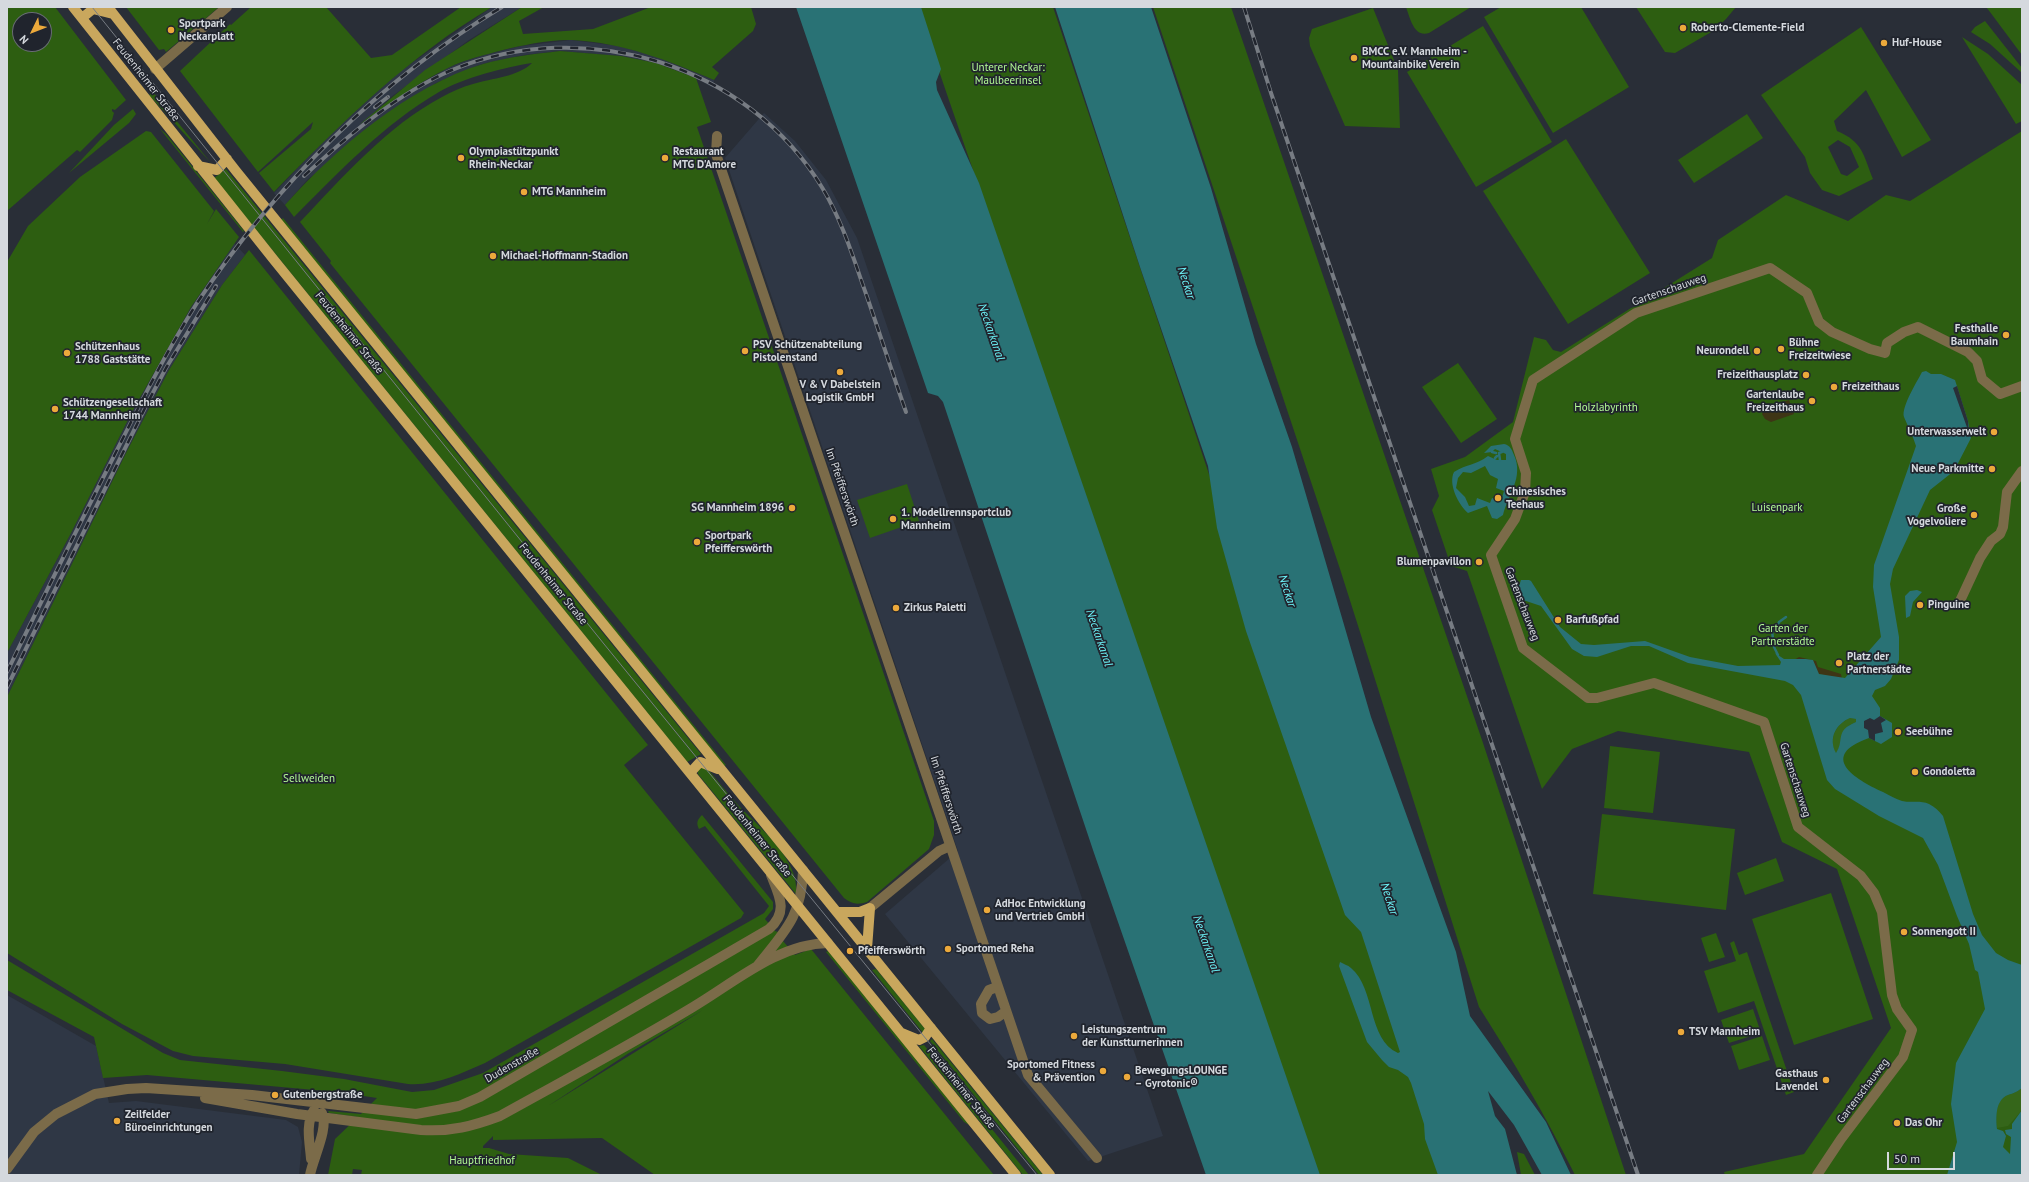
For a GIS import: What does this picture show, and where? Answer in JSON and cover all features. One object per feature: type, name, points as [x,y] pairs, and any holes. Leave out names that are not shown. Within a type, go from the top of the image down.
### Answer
[{"type":"main road","name":"Feudenheimer Straße","points":[[73,7],[198,166],[1016,1175]]},
{"type":"main road","points":[[82,18],[93,8],[110,11]]},
{"type":"main road","name":"Feudenheimer Straße","points":[[110,11],[227,159],[1050,1175]]},
{"type":"main road","points":[[198,166],[217,170],[227,159]]},
{"type":"main road","points":[[690,773],[700,762],[720,769]]},
{"type":"main road","points":[[837,912],[860,912],[870,908],[867,949]]},
{"type":"main road","points":[[900,1032],[919,1040],[925,1037],[931,1028]]},
{"type":"street","points":[[155,69],[227,7]]},
{"type":"street","name":"Im Pfeifferswörth","points":[[717,136],[716,154],[1005,1012],[1028,1076],[1097,1158]]},
{"type":"street","name":"Gartenschauweg","points":[[1817,1175],[1903,1057],[1912,1030],[1897,1009],[1892,995],[1880,906],[1868,883],[1861,876],[1798,827],[1764,722],[1654,683],[1596,698],[1588,698],[1524,648],[1491,555],[1515,519],[1524,492],[1526,473],[1515,439],[1533,380],[1636,313],[1770,268],[1807,293],[1819,322],[1832,332],[1870,349],[1885,353],[1887,343],[1904,332],[1918,327],[1968,352],[1977,361],[1982,379],[2000,394],[2022,386]]},
{"type":"street","points":[[1960,601],[1980,558],[1991,541],[2000,534],[2003,527],[2007,492],[2022,471]]},
{"type":"street","name":"Im Pfeifferswörth","points":[[870,908],[940,851],[950,846]]},
{"type":"street","name":"Dudenstraße","points":[[755,968],[786,929],[798,906],[802,893],[803,870]]},
{"type":"street","name":"Dudenstraße","points":[[7,1169],[34,1132],[56,1114],[95,1094],[126,1089],[173,1090],[252,1095],[416,1114],[459,1106],[480,1097],[769,929],[776,923],[780,914],[781,904],[770,871]]},
{"type":"street","name":"Dudenstraße","points":[[173,1090],[213,1099],[311,1116],[438,1131],[471,1127],[500,1116],[693,1007],[755,968],[796,947],[810,944],[828,943]]},
{"type":"street","points":[[997,987],[989,990],[981,1004],[982,1013],[990,1019],[998,1017],[1005,1012]]},
{"type":"street","points":[[312,1165],[309,1131],[311,1116],[319,1103]]},
{"type":"street","points":[[310,1175],[322,1132],[324,1117],[319,1103]]},
{"type":"shaded area","points":[[492,7],[522,7],[469,40],[391,97],[365,121],[421,83],[449,67],[480,56],[521,46],[571,40],[619,46],[659,57],[714,80],[713,88],[696,78],[656,63],[620,56],[560,51],[524,55],[482,64],[436,83],[308,179],[285,205],[274,193],[329,135],[399,72]]},
{"type":"shaded area","points":[[764,113],[795,141],[826,180],[857,238],[1163,1136],[1088,1161],[885,914],[958,851],[725,158]]},
{"type":"shaded area","points":[[234,243],[245,255],[222,285],[169,370],[126,453],[7,697],[7,653],[70,535],[133,410],[191,307]]},
{"type":"shaded area","points":[[7,995],[96,1046],[109,1103],[136,1101],[286,1120],[298,1127],[302,1142],[299,1175],[7,1175]]},
{"type":"green space","points":[[7,7],[55,7],[126,100],[115,110],[112,109],[114,113],[112,120],[80,152],[77,150],[7,211]]},
{"type":"green space","name":"Sportpark Neckarplatt","points":[[126,7],[219,7],[166,52],[164,49],[159,50]]},
{"type":"green space","points":[[251,7],[326,7],[371,58],[392,55],[461,7],[492,7],[432,47],[404,69],[351,116],[274,192],[259,173],[311,129],[313,122],[258,172],[180,71],[230,24],[231,25]]},
{"type":"green space","points":[[522,7],[544,7],[519,21],[523,34],[593,29],[651,7],[751,7],[756,24],[753,31],[712,67],[719,73],[714,80],[662,59],[610,45],[572,40],[546,41],[503,50],[455,65],[414,87],[359,125],[425,70]]},
{"type":"green space","name":"Unterer Neckar: Maulbeerinsel","points":[[917,7],[1053,7],[1443,1175],[1318,1175]]},
{"type":"green space","points":[[1153,7],[1231,7],[1482,740],[1626,1175],[1575,1175],[1553,1132],[1505,1048],[1479,1007],[1340,569]]},
{"type":"green space","points":[[1406,7],[1471,7],[1429,33],[1424,34],[1420,33],[1413,26]]},
{"type":"green space","points":[[1501,7],[1581,7],[1629,87],[1553,133],[1484,17]]},
{"type":"green space","name":"Roberto-Clemente-Field","points":[[1636,7],[1736,7],[1713,31],[1675,53],[1665,52]]},
{"type":"green space","points":[[1986,7],[2022,7],[2022,55],[1990,12]]},
{"type":"green space","name":"BMCC e.V. Mannheim - Mountainbike Verein","points":[[1373,8],[1398,70],[1400,128],[1345,126],[1310,46],[1309,38],[1312,29]]},
{"type":"green space","points":[[1985,21],[2022,68],[2022,73],[1990,44],[1971,32],[1975,27]]},
{"type":"green space","points":[[1483,26],[1552,142],[1476,187],[1407,72]]},
{"type":"green space","points":[[1861,27],[1931,140],[1902,157],[1866,90],[1834,121],[1837,131],[1846,135],[1857,144],[1864,156],[1873,179],[1839,196],[1822,190],[1810,173],[1805,157],[1761,95]],"holes":[[[1838,140],[1850,147],[1859,167],[1847,176],[1841,174],[1828,147]]]},
{"type":"green space","points":[[1962,37],[1988,54],[2022,85],[2022,121],[2016,124]]},
{"type":"green space","name":"Sportpark Pfeifferswörth","points":[[560,51],[621,56],[656,63],[696,78],[711,122],[697,127],[934,821],[934,835],[929,849],[867,902],[855,903],[844,898],[330,263],[331,261],[300,222],[366,154],[422,109],[457,90],[473,84],[512,74],[526,68],[532,63],[484,74],[460,82],[439,92],[399,119],[381,134],[345,166],[294,217],[285,205],[327,162],[350,142],[375,122],[428,87],[455,74],[483,64],[511,58]]},
{"type":"green space","points":[[153,92],[211,163],[149,95]]},
{"type":"green space","points":[[133,109],[136,114],[129,123],[69,173],[114,125]]},
{"type":"green space","points":[[1747,114],[1763,138],[1694,183],[1678,160]]},
{"type":"green space","points":[[160,129],[166,134],[244,231],[243,232]]},
{"type":"green space","name":"Schützengesellschaft 1744 Mannheim","points":[[146,131],[151,132],[214,211],[207,224],[216,209],[239,237],[191,307],[133,410],[70,535],[7,653],[7,262],[28,226],[80,177]]},
{"type":"green space","name":"Luisenpark","points":[[2022,131],[2022,1175],[1725,1175],[1724,1172],[1804,1154],[1891,1028],[1837,869],[1782,842],[1749,752],[1618,731],[1572,749],[1542,789],[1467,571],[1451,566],[1432,510],[1439,496],[1431,469],[1465,457],[1513,422],[1534,337],[1546,340],[1553,350],[1561,352],[1631,308],[1640,305],[1640,303],[1712,258],[1718,240],[1786,195],[1848,221],[1886,195],[1910,201]]},
{"type":"green space","points":[[1566,139],[1650,273],[1568,324],[1483,191]]},
{"type":"green space","points":[[226,169],[701,754],[687,762],[214,178]]},
{"type":"green space","points":[[283,218],[726,765],[724,766],[281,220]]},
{"type":"green space","name":"Sellweiden","points":[[249,250],[648,745],[624,765],[744,913],[741,918],[485,1063],[438,1081],[408,1084],[285,1064],[193,1056],[173,1051],[122,1024],[7,953],[7,697],[126,453],[169,370],[222,285]]},
{"type":"green space","points":[[1458,363],[1497,419],[1461,443],[1422,387]]},
{"type":"green space","points":[[907,484],[919,521],[870,538],[857,500]]},
{"type":"green space","points":[[1850,718],[1857,719],[1856,722],[1846,728],[1843,732],[1839,749],[1836,754],[1833,738],[1837,728]]},
{"type":"green space","points":[[1610,746],[1660,752],[1653,813],[1604,808]]},
{"type":"green space","points":[[706,767],[738,805],[777,845],[792,869],[796,881],[796,894],[698,774],[698,769]]},
{"type":"green space","points":[[1602,814],[1735,829],[1726,910],[1593,894]]},
{"type":"green space","name":"Hauptfriedhof","points":[[702,815],[773,902],[773,909],[765,919],[775,931],[778,932],[777,934],[795,955],[811,949],[994,1175],[655,1175],[602,1138],[493,1140],[493,1136],[483,1146],[483,1148],[489,1148],[509,1154],[568,1158],[602,1175],[361,1175],[362,1170],[353,1169],[352,1175],[328,1175],[335,1139],[358,1117],[329,1113],[328,1111],[361,1114],[377,1098],[337,1092],[147,1075],[103,1078],[94,1037],[7,990],[7,960],[163,1053],[180,1060],[344,1079],[412,1092],[434,1090],[483,1073],[764,913],[769,906],[705,826],[699,829],[697,823]],"holes":[[[703,1010],[548,1106],[629,1053]]]},
{"type":"green space","points":[[1776,858],[1784,881],[1745,895],[1737,873]]},
{"type":"green space","points":[[1831,893],[1873,1019],[1794,1045],[1752,919]]},
{"type":"green space","points":[[1716,933],[1725,957],[1709,962],[1701,938]]},
{"type":"green space","points":[[1734,941],[1739,955],[1747,952],[1794,1092],[1786,1095],[1754,1001],[1718,1013],[1704,971],[1736,961],[1730,943]]},
{"type":"green space","points":[[828,951],[969,1125],[964,1122],[826,952]]},
{"type":"green space","points":[[876,969],[926,1030],[924,1034],[872,970]]},
{"type":"green space","points":[[1753,1009],[1761,1033],[1729,1043],[1721,1020]]},
{"type":"green space","points":[[1762,1036],[1770,1060],[1739,1070],[1731,1046]]},
{"type":"green space","points":[[932,1039],[1043,1175],[1039,1175],[930,1041]]},
{"type":"green space","points":[[924,1045],[1029,1175],[1023,1175],[919,1046]]},
{"type":"green space","points":[[2022,1088],[2022,1110],[2008,1126],[1997,1128],[1997,1109],[2001,1101],[2004,1097]]},
{"type":"green space","points":[[1517,1152],[1524,1154],[1535,1175],[1521,1175]]},
{"type":"sand","points":[[1789,400],[1794,414],[1771,422],[1765,419],[1762,414],[1765,408]]},
{"type":"sand","points":[[1799,657],[1816,661],[1818,667],[1841,674],[1842,679],[1819,674],[1798,659],[1794,660]]},
{"type":"water","name":"Neckarkanal","points":[[796,7],[921,7],[941,69],[936,82],[937,90],[979,183],[1320,1175],[1206,1175],[1094,853],[943,402],[938,396],[928,393]]},
{"type":"water","name":"Neckar","points":[[1055,7],[1151,7],[1211,188],[1256,344],[1292,447],[1371,717],[1456,952],[1470,1016],[1546,1122],[1571,1175],[1542,1175],[1514,1125],[1488,1091],[1495,1116],[1505,1129],[1517,1175],[1438,1175],[1425,1139],[1424,1124],[1408,1077],[1398,1070],[1389,1067],[1367,1042],[1339,966],[1340,962],[1350,967],[1359,977],[1365,988],[1381,1037],[1388,1046],[1398,1053],[1400,1052],[1361,932],[1345,915],[1246,631],[1217,528],[1208,466],[1140,267]]},
{"type":"water","points":[[1926,371],[1931,374],[1941,374],[1955,380],[1968,421],[1971,438],[1954,471],[1930,490],[1893,569],[1890,584],[1899,637],[1899,660],[1891,679],[1885,686],[1875,690],[1872,696],[1880,708],[1880,716],[1892,723],[1892,737],[1881,744],[1869,738],[1854,745],[1846,752],[1843,760],[1846,767],[1852,774],[1861,781],[1902,801],[1923,802],[1929,804],[1943,816],[1973,914],[1982,935],[1996,953],[2008,960],[2022,965],[2022,1088],[2004,1097],[1997,1110],[1996,1120],[1997,1129],[2003,1131],[2006,1136],[2003,1147],[2010,1154],[2011,1137],[2006,1134],[2005,1130],[2012,1129],[2012,1124],[2022,1110],[2022,1175],[1947,1175],[1957,1142],[1951,1104],[1956,1063],[1985,1009],[1978,972],[1975,970],[1969,944],[1938,865],[1923,838],[1879,816],[1835,789],[1827,780],[1801,695],[1793,685],[1785,681],[1688,663],[1649,646],[1631,646],[1597,657],[1584,656],[1572,649],[1541,606],[1523,600],[1518,589],[1521,580],[1531,581],[1560,627],[1581,644],[1594,645],[1645,641],[1690,657],[1738,666],[1780,665],[1781,662],[1775,653],[1784,659],[1813,660],[1819,674],[1845,678],[1881,637],[1873,587],[1874,565],[1916,446],[1904,417],[1904,413],[1907,401],[1922,372]],"holes":[[[1850,718],[1856,719],[1856,722],[1849,725],[1842,732],[1839,748],[1836,753],[1833,737],[1837,728]]]},
{"type":"water","points":[[1504,444],[1508,445],[1517,463],[1514,486],[1503,515],[1497,519],[1492,518],[1487,506],[1468,513],[1455,494],[1452,482],[1454,472],[1479,462],[1488,456],[1497,460],[1506,460],[1506,454],[1495,449],[1492,452],[1484,453],[1491,446]],"holes":[[[1485,466],[1490,475],[1498,479],[1496,488],[1504,491],[1501,501],[1492,498],[1490,503],[1477,498],[1475,505],[1469,506],[1465,497],[1456,488],[1458,478],[1463,472],[1471,473]]]},
{"type":"water","points":[[1917,590],[1922,592],[1913,602],[1910,616],[1906,618],[1905,596],[1910,591]]},
{"type":"pier","points":[[1957,386],[1968,421],[1969,433],[1953,388]]},
{"type":"pier","name":"Seebühne","points":[[1880,716],[1886,720],[1881,723],[1883,732],[1875,734],[1875,741],[1869,738],[1868,730],[1864,728],[1864,721],[1870,718],[1874,720]]},
{"type":"waterway","points":[[1492,452],[1496,453]]},
{"type":"waterway","points":[[1500,460],[1499,453],[1502,452]]},
{"type":"waterway","points":[[1778,655],[1774,647],[1772,631],[1776,630],[1779,622],[1786,617]]},
{"type":"tram line","points":[[92,7],[604,644],[1037,1175]]},
{"type":"railway","points":[[7,672],[154,378],[197,303],[228,259],[296,176],[333,138],[373,101],[414,67],[457,36],[502,7]]},
{"type":"railway","points":[[1244,7],[1271,93],[1638,1175]]},
{"type":"railway","points":[[304,176],[355,131],[393,103],[452,70],[503,54],[556,48],[608,51],[659,62],[708,82],[752,110],[791,146],[823,189],[847,239],[906,412]]},
{"type":"railway","points":[[375,107],[388,97]]},
{"type":"railway","points":[[7,687],[148,402],[166,368],[216,286]]},
{"type":"place","name":"Roberto-Clemente-Field","points":[[1683,28]]},
{"type":"place","name":"Sportpark Neckarplatt","points":[[171,30]]},
{"type":"place","name":"Huf-House","points":[[1884,43]]},
{"type":"place","name":"BMCC e.V. Mannheim - Mountainbike Verein","points":[[1354,58]]},
{"type":"place","name":"Olympiastützpunkt Rhein-Neckar","points":[[461,158]]},
{"type":"place","name":"Restaurant MTG D'Amore","points":[[665,158]]},
{"type":"place","name":"MTG Mannheim","points":[[524,192]]},
{"type":"place","name":"Michael-Hoffmann-Stadion","points":[[493,256]]},
{"type":"place","name":"Festhalle Baumhain","points":[[2006,335]]},
{"type":"place","name":"Bühne Freizeitwiese","points":[[1781,349]]},
{"type":"place","name":"PSV Schützenabteilung Pistolenstand","points":[[745,351]]},
{"type":"place","name":"Neurondell","points":[[1757,351]]},
{"type":"place","name":"Schützenhaus 1788 Gaststätte","points":[[67,353]]},
{"type":"place","name":"V & V Dabelstein Logistik GmbH","points":[[840,372]]},
{"type":"place","name":"Freizeithausplatz","points":[[1806,375]]},
{"type":"place","name":"Freizeithaus","points":[[1834,387]]},
{"type":"place","name":"Gartenlaube Freizeithaus","points":[[1812,401]]},
{"type":"place","name":"Schützengesellschaft 1744 Mannheim","points":[[55,409]]},
{"type":"place","name":"Unterwasserwelt","points":[[1994,432]]},
{"type":"place","name":"Neue Parkmitte","points":[[1992,469]]},
{"type":"place","name":"Chinesisches Teehaus","points":[[1498,498]]},
{"type":"place","name":"SG Mannheim 1896","points":[[792,508]]},
{"type":"place","name":"Große Vogelvoliere","points":[[1974,515]]},
{"type":"place","name":"1. Modellrennsportclub Mannheim","points":[[893,519]]},
{"type":"place","name":"Sportpark Pfeifferswörth","points":[[697,542]]},
{"type":"place","name":"Blumenpavillon","points":[[1479,562]]},
{"type":"place","name":"Pinguine","points":[[1920,605]]},
{"type":"place","name":"Zirkus Paletti","points":[[896,608]]},
{"type":"place","name":"Barfußpfad","points":[[1558,620]]},
{"type":"place","name":"Platz der Partnerstädte","points":[[1839,663]]},
{"type":"place","name":"Seebühne","points":[[1898,732]]},
{"type":"place","name":"Gondoletta","points":[[1915,772]]},
{"type":"place","name":"AdHoc Entwicklung und Vertrieb GmbH","points":[[987,910]]},
{"type":"place","name":"Sonnengott II","points":[[1904,932]]},
{"type":"place","name":"Sportomed Reha","points":[[948,949]]},
{"type":"place","name":"Pfeifferswörth","points":[[850,951]]},
{"type":"place","name":"TSV Mannheim","points":[[1681,1032]]},
{"type":"place","name":"Leistungszentrum der Kunstturnerinnen","points":[[1074,1036]]},
{"type":"place","name":"Sportomed Fitness & Prävention","points":[[1103,1071]]},
{"type":"place","name":"BewegungsLOUNGE – Gyrotonic®","points":[[1127,1077]]},
{"type":"place","name":"Gasthaus Lavendel","points":[[1826,1080]]},
{"type":"place","name":"Gutenbergstraße","points":[[275,1095]]},
{"type":"place","name":"Zeilfelder Büroeinrichtungen","points":[[117,1121]]},
{"type":"place","name":"Das Ohr","points":[[1897,1123]]},
{"type":"park label","name":"Holzlabyrinth","points":[[1606,408]]},
{"type":"park label","name":"Garten der Partnerstädte","points":[[1783,635]]}]
